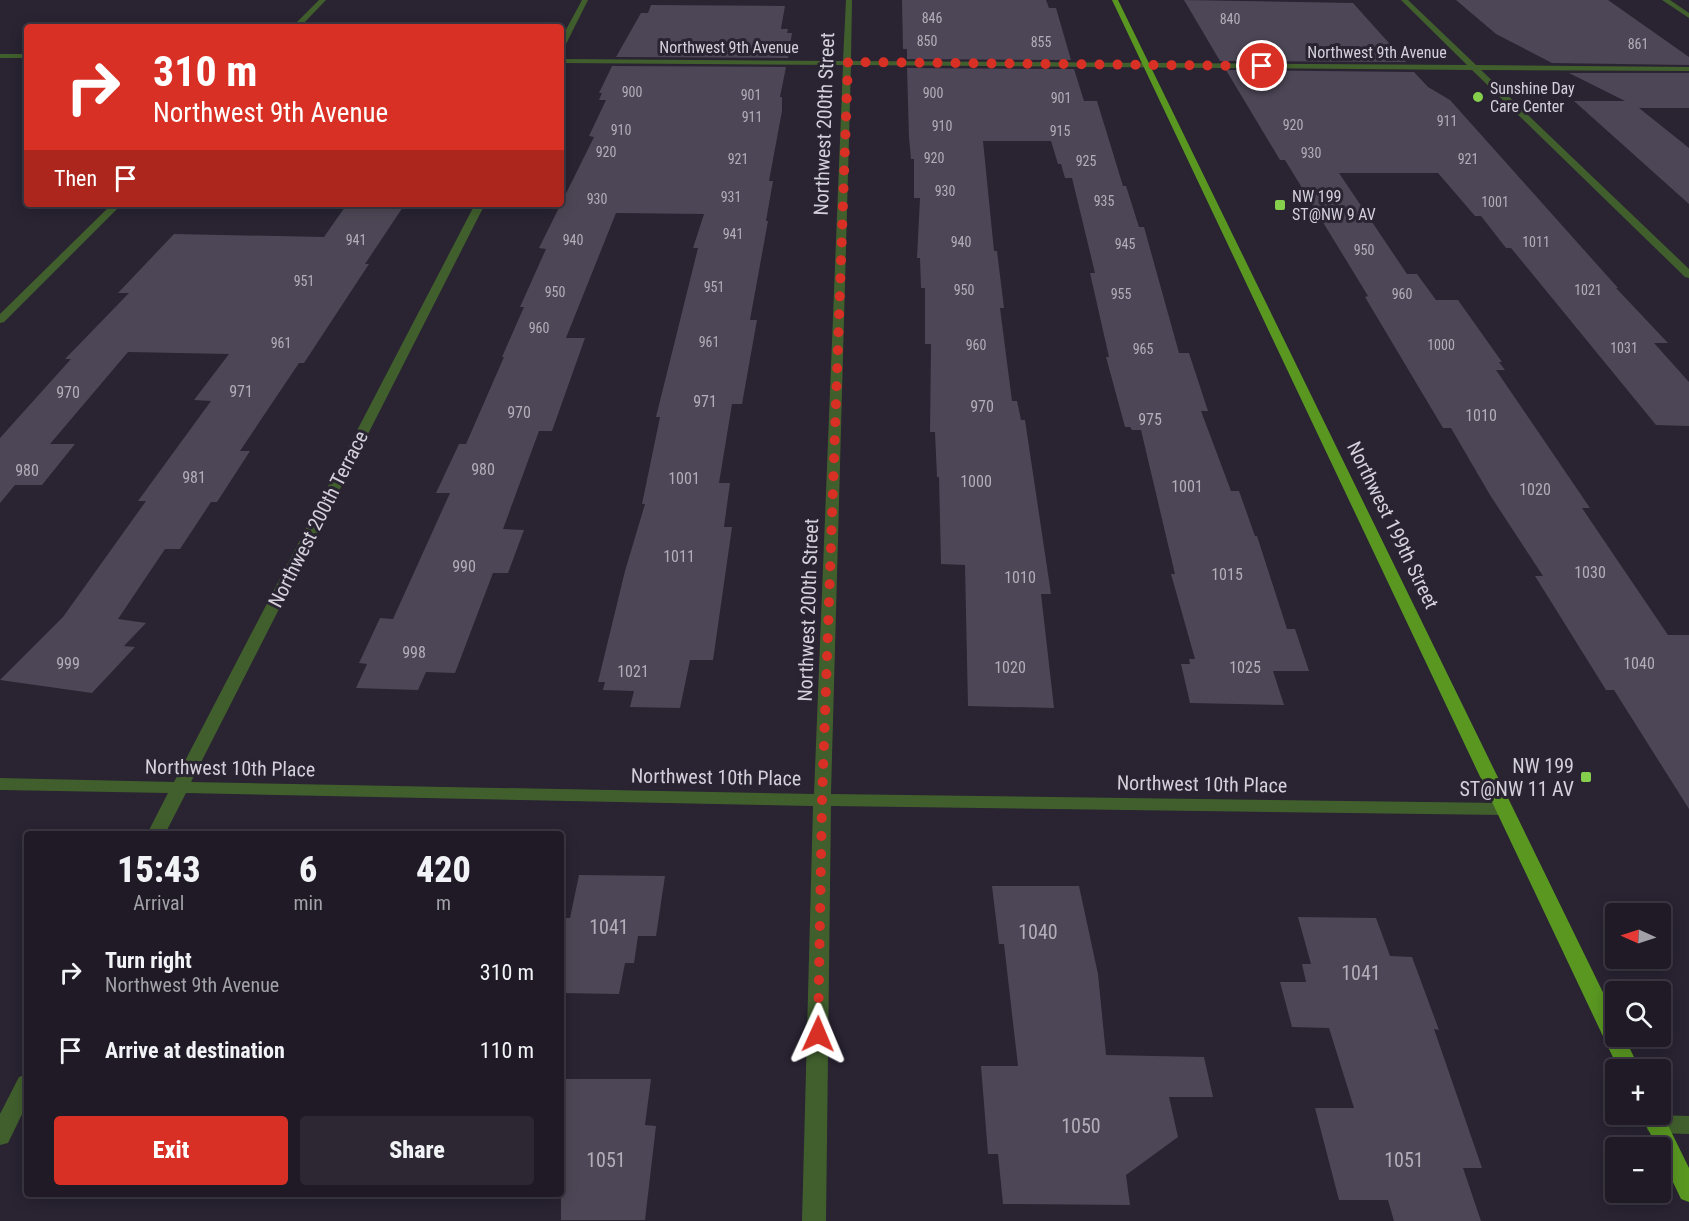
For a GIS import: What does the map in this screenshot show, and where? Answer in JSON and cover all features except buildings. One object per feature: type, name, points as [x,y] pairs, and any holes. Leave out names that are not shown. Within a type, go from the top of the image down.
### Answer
[{"type":"main road","name":"Northwest 199th Street","points":[[1114,0],[1625,1059]]},
{"type":"main road","points":[[1657,1125],[1689,1192]]},
{"type":"street","points":[[299,24],[323,0]]},
{"type":"street","points":[[564,40],[585,0]]},
{"type":"street","name":"Northwest 200th Street","points":[[814,1221],[822,800],[849,0]]},
{"type":"street","points":[[1404,0],[1689,276]]},
{"type":"street","points":[[1665,0],[1689,16]]},
{"type":"street","points":[[0,56],[24,56]]},
{"type":"street","name":"Northwest 9th Avenue","points":[[564,61],[1689,69]]},
{"type":"street","points":[[0,320],[114,207]]},
{"type":"street","name":"Northwest 200th Terrace","points":[[158,831],[478,207]]},
{"type":"street","name":"Northwest 10th Place","points":[[0,784],[822,800],[1503,809]]},
{"type":"street","points":[[0,1136],[24,1089]]},
{"type":"street","points":[[1671,1122],[1689,1125]]},
{"type":"place","name":"Sunshine Day Care Center","points":[[1478,97]]},
{"type":"place","name":"NW 199 ST@NW 9 AV","points":[[1280,205]]},
{"type":"place","name":"NW 199 ST@NW 11 AV","points":[[1586,777]]},
{"type":"route","points":[[818,1034],[822,800],[848,62],[1262,66]]}]
